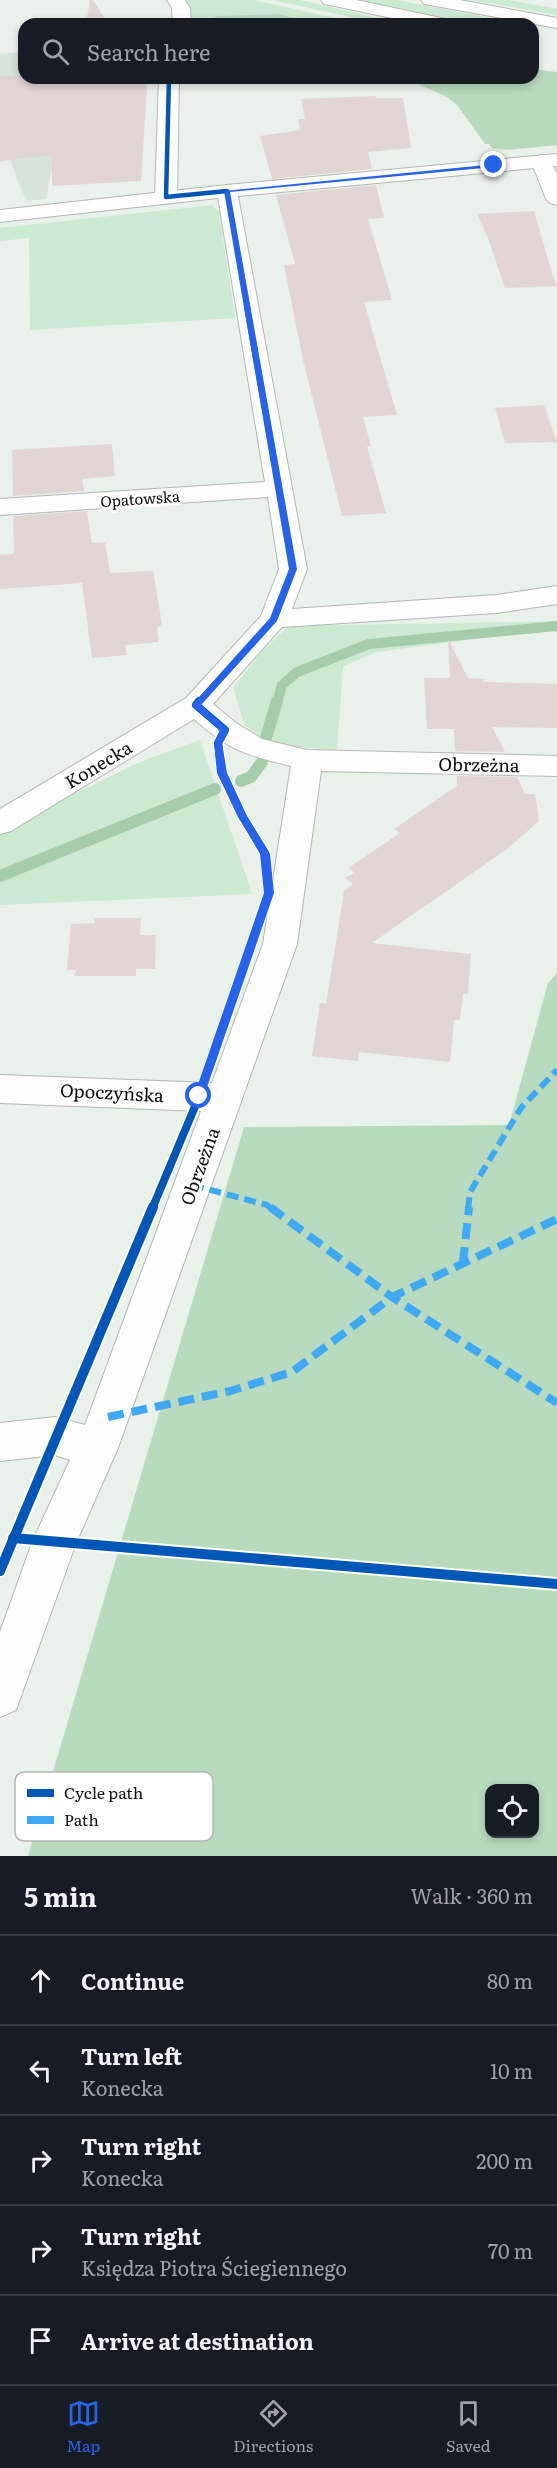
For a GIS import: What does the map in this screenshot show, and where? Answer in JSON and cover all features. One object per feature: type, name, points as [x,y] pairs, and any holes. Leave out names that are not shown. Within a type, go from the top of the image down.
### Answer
[{"type":"street","points":[[176,0],[181,8],[182,18]]},
{"type":"street","points":[[330,0],[417,18]]},
{"type":"street","points":[[430,0],[529,18]]},
{"type":"street","points":[[539,20],[557,23]]},
{"type":"street","points":[[166,197],[169,84]]},
{"type":"street","points":[[0,216],[166,197],[549,160],[557,199]]},
{"type":"street","name":"Konecka","points":[[0,823],[196,705],[274,619],[293,569],[227,191]]},
{"type":"street","name":"Opatowska","points":[[0,507],[279,489]]},
{"type":"street","points":[[274,619],[496,604],[557,595]]},
{"type":"street","points":[[196,705],[225,730],[253,747],[307,760]]},
{"type":"street","name":"Obrzeżna","points":[[0,1694],[55,1540],[97,1448],[280,944],[307,760],[557,766]]},
{"type":"street","name":"Opoczyńska","points":[[0,1089],[224,1098]]},
{"type":"street","points":[[0,1442],[55,1436],[97,1448]]},
{"type":"shaded area","points":[[18,52],[18,84],[69,84],[46,199],[26,201],[0,135],[0,54]]},
{"type":"green space","points":[[182,0],[253,0],[335,18],[294,18],[278,14],[191,18],[190,12]]},
{"type":"green space","points":[[273,0],[300,0],[378,18],[355,18]]},
{"type":"green space","points":[[359,0],[396,0],[491,18],[447,18]]},
{"type":"green space","points":[[472,0],[508,0],[557,9],[557,15]]},
{"type":"green space","points":[[278,14],[294,18],[211,18]]},
{"type":"green space","points":[[539,70],[557,72],[557,145],[508,150],[492,148],[489,144],[485,144],[457,105],[447,97],[418,84],[539,84]]},
{"type":"green space","points":[[212,205],[219,212],[235,318],[30,330],[29,238],[0,241],[0,228]]},
{"type":"green space","points":[[557,621],[557,628],[376,652],[343,666],[337,750],[272,745],[245,725],[233,688],[262,651],[289,626]]},
{"type":"green space","points":[[200,740],[252,894],[0,905],[0,830],[138,763]]},
{"type":"green space","points":[[557,973],[557,1856],[28,1856],[32,1841],[213,1841],[213,1772],[53,1772],[244,1127],[509,1125],[548,983]]},
{"type":"building","points":[[90,0],[93,0],[104,18],[87,18]]},
{"type":"building","points":[[18,75],[18,84],[145,84],[141,181],[52,186],[52,155],[0,161],[0,76]]},
{"type":"building","points":[[376,96],[376,98],[403,98],[411,148],[368,152],[372,169],[272,179],[260,136],[300,130],[298,119],[305,119],[301,99]]},
{"type":"building","points":[[376,185],[384,218],[368,219],[392,300],[364,302],[397,415],[363,417],[371,446],[367,447],[386,513],[342,516],[303,360],[284,265],[295,264],[276,195]]},
{"type":"building","points":[[534,211],[556,286],[505,288],[477,214]]},
{"type":"building","points":[[544,405],[557,442],[505,443],[495,408]]},
{"type":"building","points":[[112,444],[115,476],[82,479],[84,491],[13,496],[12,450]]},
{"type":"building","points":[[87,511],[92,543],[105,542],[110,573],[153,571],[162,624],[157,628],[159,642],[125,645],[127,655],[92,658],[82,583],[0,589],[0,555],[14,554],[13,516]]},
{"type":"building","points":[[448,639],[468,678],[484,679],[483,682],[557,684],[557,728],[492,727],[505,752],[455,751],[454,729],[427,729],[424,678],[450,678]]},
{"type":"building","points":[[457,776],[517,777],[525,794],[535,794],[539,821],[507,849],[372,943],[471,954],[468,994],[463,994],[460,1020],[454,1020],[450,1062],[359,1052],[358,1061],[312,1056],[320,1003],[326,1004],[344,891],[353,884],[345,878],[354,873],[348,868],[400,833],[394,829],[457,786]]},
{"type":"building","points":[[95,918],[141,918],[140,935],[156,935],[155,969],[136,969],[136,976],[74,976],[76,970],[67,970],[71,924],[94,923]]},
{"type":"waterway","points":[[277,703],[282,685],[297,672],[369,644],[557,626]]},
{"type":"waterway","points":[[266,738],[277,701]]},
{"type":"waterway","points":[[241,781],[251,777],[262,762]]},
{"type":"waterway","points":[[0,876],[215,789]]},
{"type":"marked path","points":[[463,1263],[470,1192],[521,1108],[557,1070]]},
{"type":"marked path","points":[[192,1185],[267,1205],[392,1297],[557,1403]]},
{"type":"marked path","points":[[108,1417],[230,1391],[292,1372],[392,1297],[557,1219]]},
{"type":"cycle path","points":[[0,1571],[199,1097],[269,893],[265,853],[242,816],[222,773],[218,743],[225,730],[196,705],[274,619],[293,569],[227,191],[166,197],[169,84]]},
{"type":"cycle path","points":[[13,1538],[557,1584]]},
{"type":"route","points":[[199,1096],[263,914],[269,893],[269,873],[265,854],[242,816],[222,773],[218,743],[225,730],[196,705],[274,619],[293,569],[227,191],[494,165]]}]
